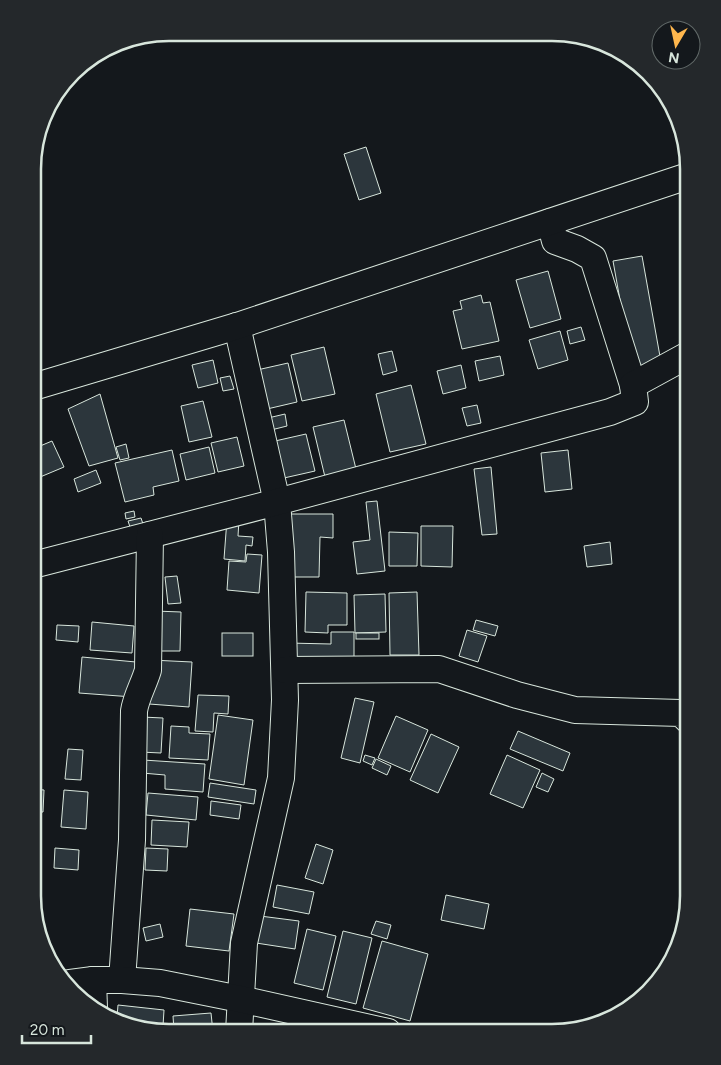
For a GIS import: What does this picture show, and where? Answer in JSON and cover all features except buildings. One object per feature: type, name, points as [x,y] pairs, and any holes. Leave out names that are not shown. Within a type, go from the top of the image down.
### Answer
[{"type":"street","points":[[41,385],[237,326],[680,179]]},
{"type":"street","points":[[41,563],[277,502],[610,412],[634,402],[633,385],[593,258],[577,249],[555,242],[550,222]]},
{"type":"street","points":[[237,326],[277,502],[281,552],[285,670],[281,778],[244,943],[239,1024]]},
{"type":"street","points":[[633,385],[680,360]]},
{"type":"street","points":[[122,980],[132,840],[134,711],[136,699],[148,670],[150,535]]},
{"type":"street","points":[[285,670],[439,669],[517,695],[575,710],[679,713]]},
{"type":"street","points":[[81,982],[122,980],[160,983],[348,1024]]}]
